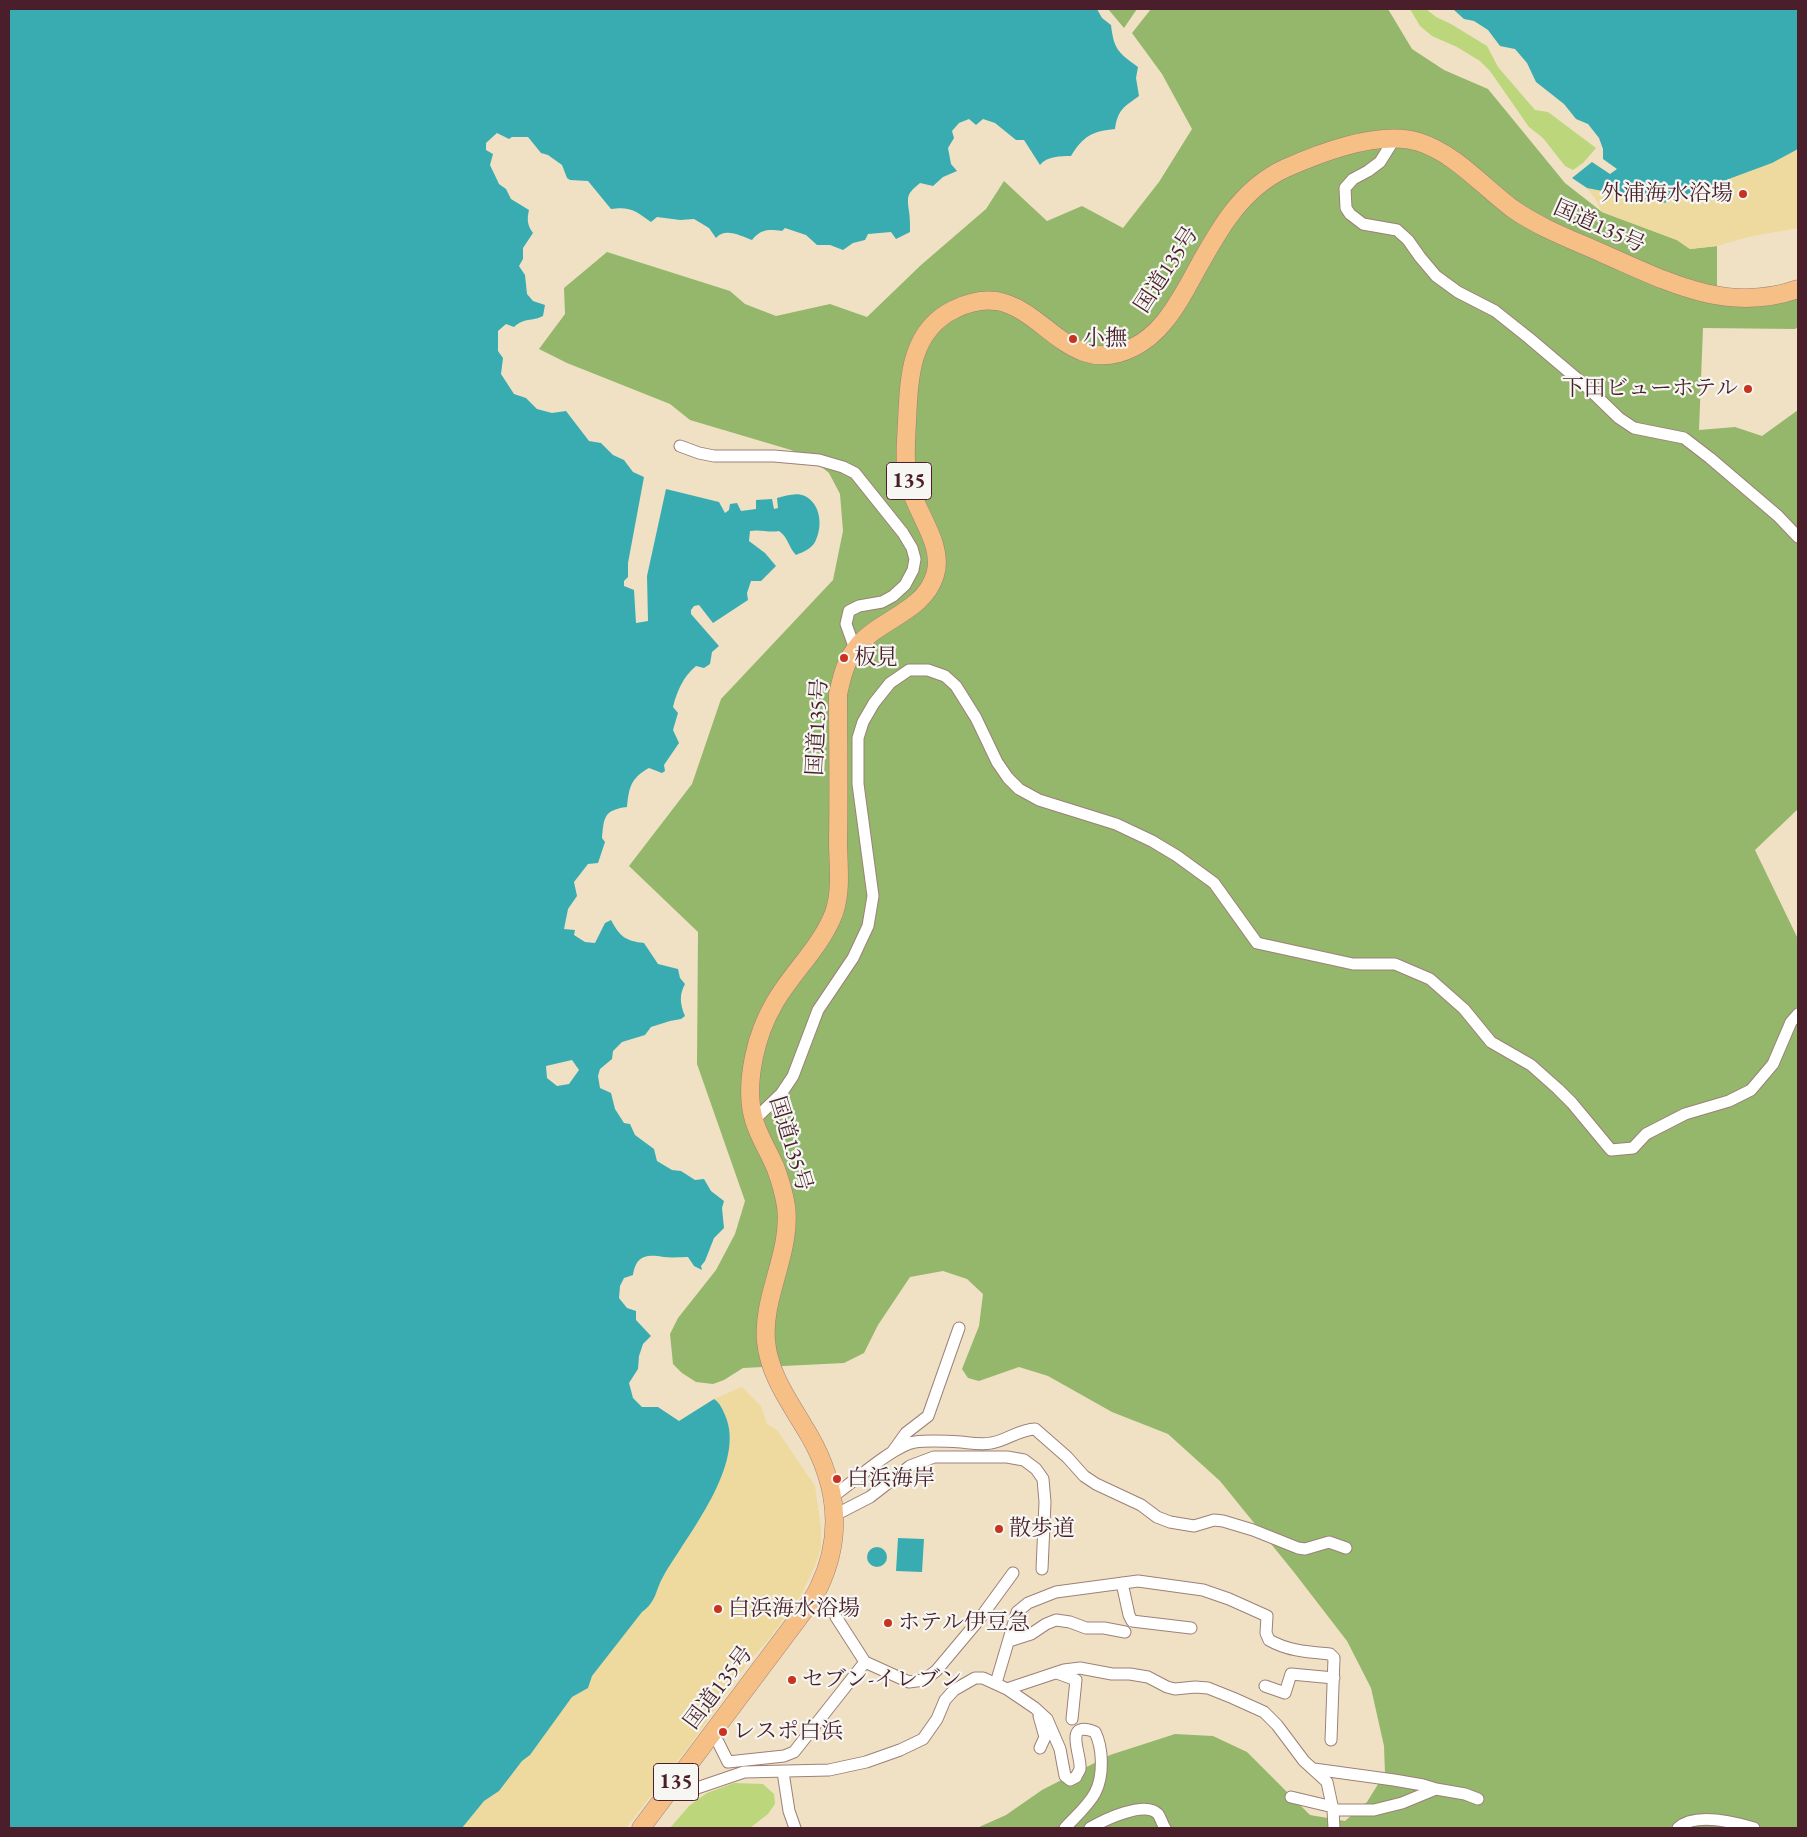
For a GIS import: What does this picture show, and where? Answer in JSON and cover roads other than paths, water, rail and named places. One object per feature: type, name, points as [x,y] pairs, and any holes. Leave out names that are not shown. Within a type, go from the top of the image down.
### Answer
[{"type":"highway","name":"国道135号","points":[[641,1828],[798,1620],[818,1588],[829,1558],[833,1538],[834,1515],[832,1497],[824,1464],[776,1379],[768,1360],[766,1329],[786,1228],[786,1208],[776,1168],[754,1120],[750,1082],[761,1030],[775,1001],[826,932],[838,898],[838,694],[844,669],[855,649],[876,630],[917,603],[932,586],[937,570],[933,537],[912,496],[907,476],[905,446],[910,369],[923,338],[934,323],[946,313],[965,304],[981,300],[998,301],[1012,306],[1065,344],[1080,350],[1112,355],[1130,349],[1150,336],[1165,322],[1176,307],[1235,208],[1254,188],[1285,169],[1354,144],[1381,138],[1395,138],[1418,142],[1438,150],[1458,163],[1514,209],[1542,227],[1678,285],[1717,296],[1743,299],[1784,294],[1798,289]]},
{"type":"street","points":[[1395,138],[1380,162],[1353,179],[1345,188],[1346,208],[1350,214],[1363,224],[1397,230],[1408,240],[1436,276],[1458,292],[1495,312],[1529,338],[1588,388],[1619,418],[1634,428],[1684,438],[1778,516],[1798,537]]},
{"type":"street","points":[[680,446],[714,456],[774,456],[819,460],[856,473],[903,533],[912,548],[915,560],[913,570],[905,585],[893,596],[882,602],[859,606],[849,611],[846,624],[855,649]]},
{"type":"street","points":[[754,1120],[781,1094],[792,1076],[818,1010],[853,958],[868,926],[873,896],[858,784],[858,738],[874,703],[890,683],[909,670],[928,670],[945,676],[956,686],[976,718],[998,762],[1008,778],[1019,789],[1039,800],[1116,824],[1152,841],[1177,856],[1214,883],[1257,943],[1353,964],[1395,964],[1430,979],[1464,1008],[1491,1042],[1531,1065],[1572,1102],[1611,1150],[1633,1148],[1646,1134],[1685,1114],[1729,1101],[1751,1090],[1774,1064],[1791,1022],[1798,1014]]},
{"type":"street","points":[[890,1455],[906,1433],[928,1416],[959,1328]]},
{"type":"street","points":[[832,1497],[908,1444],[914,1442],[954,1441],[990,1444],[1035,1429],[1067,1457],[1084,1476],[1096,1484],[1136,1502],[1157,1517],[1170,1522],[1194,1526],[1214,1520],[1223,1521],[1253,1530],[1298,1548],[1329,1542],[1346,1548]]},
{"type":"street","points":[[834,1515],[870,1497],[910,1466],[934,1457],[1007,1457],[1024,1460],[1036,1469],[1044,1479],[1045,1502],[1042,1569]]},
{"type":"street","points":[[836,1617],[865,1662],[909,1682],[924,1680],[931,1676],[978,1621],[1013,1573]]},
{"type":"street","points":[[996,1683],[1017,1612],[1028,1603],[1056,1592],[1138,1581],[1203,1590],[1267,1616],[1266,1633],[1269,1640],[1278,1645],[1296,1651],[1330,1654],[1334,1658],[1331,1740]]},
{"type":"street","points":[[1122,1583],[1132,1621],[1191,1628]]},
{"type":"street","points":[[1009,1640],[1031,1634],[1056,1620],[1070,1622],[1086,1628],[1104,1628],[1124,1632]]},
{"type":"street","points":[[711,1735],[718,1742],[728,1762],[784,1756],[794,1752],[865,1662]]},
{"type":"street","points":[[1006,1688],[1080,1668],[1112,1674],[1148,1677],[1167,1687],[1176,1689],[1208,1688],[1264,1712],[1277,1724],[1304,1761],[1314,1768],[1327,1782],[1333,1808],[1334,1828]]},
{"type":"street","points":[[1057,1673],[1076,1680],[1072,1719]]},
{"type":"street","points":[[1265,1686],[1285,1693],[1291,1674],[1334,1678]]},
{"type":"street","points":[[671,1789],[697,1788],[744,1772],[829,1770],[849,1766],[912,1745],[923,1739],[931,1728],[944,1700],[954,1690],[974,1678],[983,1678],[1006,1688],[1038,1710],[1047,1719],[1060,1749],[1065,1776],[1070,1780],[1076,1777],[1080,1770],[1075,1741],[1078,1734],[1081,1730],[1087,1729],[1095,1732],[1100,1748],[1100,1775],[1096,1791],[1090,1802],[1065,1828]]},
{"type":"street","points":[[1038,1710],[1044,1737],[1040,1748]]},
{"type":"street","points":[[1314,1768],[1423,1784],[1478,1799]]},
{"type":"street","points":[[783,1772],[789,1811],[794,1828]]},
{"type":"street","points":[[1290,1797],[1333,1808],[1374,1810],[1402,1803],[1436,1789]]},
{"type":"street","points":[[1090,1828],[1136,1808],[1153,1811],[1159,1815],[1166,1828]]},
{"type":"street","points":[[1678,1828],[1682,1824],[1699,1820],[1726,1820],[1754,1828]]},
{"type":"water","points":[[9,9],[1097,9],[1102,18],[1111,25],[1118,50],[1138,67],[1136,78],[1139,96],[1122,109],[1115,129],[1101,131],[1084,139],[1071,156],[1050,158],[1040,165],[1024,140],[1016,140],[995,123],[983,119],[976,125],[969,119],[959,123],[952,131],[954,138],[948,148],[951,164],[957,171],[943,177],[933,186],[920,183],[913,190],[908,198],[910,232],[896,239],[891,232],[868,234],[865,240],[853,243],[843,250],[830,245],[817,245],[806,235],[785,228],[782,231],[769,230],[762,232],[752,240],[728,233],[724,233],[716,238],[709,228],[694,219],[680,220],[657,217],[651,222],[632,210],[623,208],[611,209],[588,181],[570,180],[567,178],[562,165],[548,155],[541,153],[528,137],[512,137],[509,139],[497,133],[486,143],[486,150],[493,154],[490,165],[499,184],[506,189],[511,199],[529,210],[528,222],[533,233],[523,248],[523,259],[519,266],[525,275],[527,294],[533,301],[545,305],[543,316],[521,322],[514,327],[506,324],[498,331],[498,351],[503,358],[501,374],[514,394],[526,398],[537,409],[552,413],[566,411],[589,441],[601,443],[613,455],[624,460],[633,472],[644,477],[628,563],[628,577],[624,581],[624,586],[634,590],[636,623],[648,621],[647,576],[666,489],[719,502],[725,513],[729,510],[730,504],[737,503],[741,511],[756,509],[756,500],[772,499],[774,509],[778,508],[777,498],[798,494],[805,496],[814,504],[819,516],[819,530],[815,542],[809,548],[796,555],[779,531],[750,531],[749,541],[765,553],[776,566],[761,581],[751,581],[747,593],[748,600],[713,623],[699,605],[694,606],[691,610],[691,614],[719,646],[712,652],[710,664],[704,668],[696,666],[687,675],[679,690],[673,707],[678,713],[673,730],[679,743],[664,765],[665,771],[662,773],[649,768],[643,772],[632,784],[627,807],[614,810],[607,816],[602,838],[605,842],[598,863],[588,864],[574,882],[577,896],[568,909],[564,929],[575,930],[574,935],[585,942],[595,943],[605,923],[611,920],[624,937],[644,943],[658,964],[678,969],[680,978],[685,984],[681,1000],[685,1016],[681,1019],[651,1027],[645,1035],[622,1042],[613,1051],[612,1059],[600,1069],[598,1076],[600,1088],[611,1093],[615,1109],[624,1123],[630,1124],[635,1135],[654,1149],[657,1161],[672,1170],[681,1171],[695,1180],[704,1179],[711,1191],[724,1201],[722,1208],[724,1228],[714,1238],[705,1261],[701,1266],[702,1270],[694,1266],[688,1257],[643,1257],[634,1268],[633,1275],[624,1278],[620,1286],[619,1298],[627,1308],[636,1311],[636,1320],[651,1336],[643,1344],[639,1356],[638,1369],[629,1383],[633,1398],[642,1407],[658,1407],[679,1421],[714,1399],[722,1408],[730,1434],[728,1455],[711,1499],[660,1582],[650,1604],[592,1676],[588,1688],[572,1697],[530,1755],[522,1761],[499,1791],[484,1801],[462,1828],[9,1828]],"holes":[[[572,1060],[579,1070],[569,1084],[557,1086],[547,1078],[546,1066]]]},
{"type":"water","points":[[1443,9],[1798,9],[1798,149],[1772,163],[1664,203],[1587,188],[1572,178],[1592,162],[1610,174],[1617,169],[1603,159],[1603,149],[1599,138],[1588,124],[1576,119],[1564,104],[1536,82],[1527,63],[1515,49],[1500,46],[1488,30],[1474,21],[1464,19],[1454,10]]},
{"type":"water","points":[[898,1538],[924,1539],[922,1572],[896,1571]]},
{"type":"water","points":[[877,1547],[884,1550],[887,1557],[884,1564],[877,1567],[870,1564],[867,1557],[870,1550]]},
{"type":"place","name":"外浦海水浴場","points":[[1743,194]]},
{"type":"place","name":"小撫","points":[[1073,339]]},
{"type":"place","name":"下田ビューホテル","points":[[1748,389]]},
{"type":"place","name":"板見","points":[[844,658]]},
{"type":"place","name":"白浜海岸","points":[[837,1479]]},
{"type":"place","name":"散歩道","points":[[999,1529]]},
{"type":"place","name":"白浜海水浴場","points":[[718,1609]]},
{"type":"place","name":"ホテル伊豆急","points":[[888,1623]]},
{"type":"place","name":"セブン-イレブン","points":[[792,1680]]},
{"type":"place","name":"レスポ白浜","points":[[723,1732]]}]
